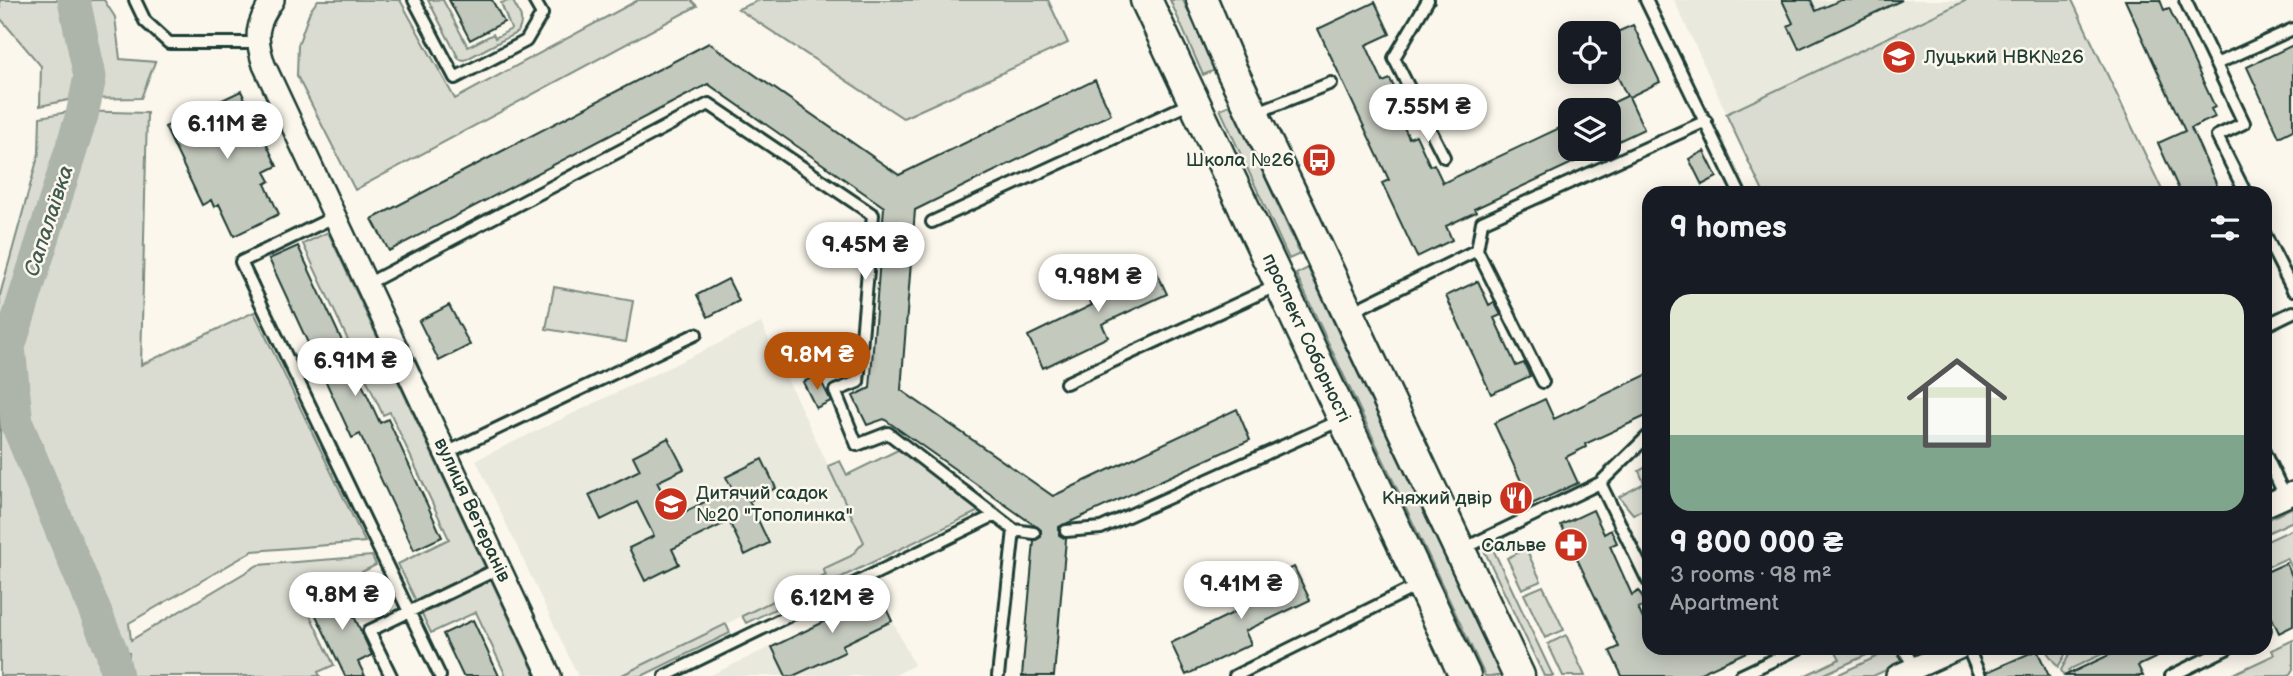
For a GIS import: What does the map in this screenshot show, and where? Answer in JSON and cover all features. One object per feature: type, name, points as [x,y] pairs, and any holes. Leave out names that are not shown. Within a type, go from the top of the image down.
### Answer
[{"type":"main road","name":"проспект Соборності","points":[[1146,0],[1465,676]]},
{"type":"main road","points":[[1202,0],[1252,114],[1519,676]]},
{"type":"main road","points":[[1192,95],[1232,71]]},
{"type":"street","points":[[257,43],[257,29],[273,0]]},
{"type":"street","name":"вулиця Ветеранів","points":[[257,43],[264,65],[334,217],[550,676]]},
{"type":"street","points":[[2272,502],[2289,495]]},
{"type":"street","points":[[1906,672],[1944,655]]},
{"type":"lane","points":[[135,0],[145,21],[169,43],[257,43]]},
{"type":"lane","points":[[414,0],[455,78],[526,41],[542,14],[534,0]]},
{"type":"lane","points":[[1428,0],[1394,58],[1444,157]]},
{"type":"lane","points":[[1646,0],[1736,186]]},
{"type":"lane","points":[[2185,0],[2244,122],[2217,136],[2242,186]]},
{"type":"lane","points":[[2216,64],[2293,29]]},
{"type":"lane","points":[[1252,114],[1331,83]]},
{"type":"lane","points":[[932,222],[1192,95]]},
{"type":"lane","points":[[367,284],[709,104],[873,215],[858,382],[835,391],[857,445],[888,433],[1014,530],[1034,533]]},
{"type":"lane","points":[[1543,382],[1478,250],[1482,222],[1706,121]]},
{"type":"lane","points":[[334,217],[241,262],[440,676]]},
{"type":"lane","points":[[2272,249],[2293,290]]},
{"type":"lane","points":[[1348,313],[1478,250]]},
{"type":"lane","points":[[1066,383],[1281,284]]},
{"type":"lane","points":[[2272,322],[2293,312]]},
{"type":"lane","points":[[446,453],[696,334]]},
{"type":"lane","points":[[1066,531],[1101,528],[1344,419]]},
{"type":"lane","points":[[1460,550],[1600,483],[1642,442]]},
{"type":"lane","points":[[2272,466],[2289,495]]},
{"type":"lane","points":[[1600,483],[1642,569]]},
{"type":"lane","points":[[665,676],[995,515]]},
{"type":"lane","points":[[999,676],[1014,530]]},
{"type":"lane","points":[[391,676],[369,631],[500,568]]},
{"type":"lane","points":[[1235,676],[1422,583]]},
{"type":"lane","points":[[1740,676],[1784,655]]},
{"type":"lane","points":[[1971,655],[1980,676]]},
{"type":"lane","points":[[2171,676],[2214,655]]},
{"type":"shaded area","points":[[0,0],[104,0],[115,17],[120,59],[155,62],[141,98],[73,99],[40,106],[41,66],[0,18]]},
{"type":"shaded area","points":[[318,0],[400,0],[455,99],[638,0],[691,0],[697,6],[355,190],[297,76],[298,45],[310,11]]},
{"type":"shaded area","points":[[428,0],[443,0],[468,47],[493,34],[495,38],[511,29],[501,3],[512,0],[520,16],[520,27],[518,32],[465,60],[459,59]]},
{"type":"shaded area","points":[[760,0],[1048,0],[1068,43],[903,118],[738,9]]},
{"type":"shaded area","points":[[1170,0],[1183,0],[1215,70],[1203,75]]},
{"type":"shaded area","name":"Луцький НВК№26","points":[[1674,0],[2072,0],[2160,186],[1760,186]]},
{"type":"shaded area","name":"Луцький НВК№26","points":[[1967,0],[2072,0],[2160,186],[1760,186],[1726,114]]},
{"type":"shaded area","points":[[1232,104],[1300,254],[1289,259],[1220,109]]},
{"type":"shaded area","points":[[73,111],[147,113],[141,365],[254,312],[365,542],[253,551],[129,623],[131,640],[258,565],[372,556],[376,565],[303,601],[334,665],[318,672],[320,676],[0,676],[0,295],[39,153],[40,117]]},
{"type":"shaded area","points":[[328,232],[485,567],[416,601],[398,564],[449,539],[390,412],[383,415],[303,244]]},
{"type":"shaded area","points":[[1308,268],[1501,676],[1485,676],[1296,274]]},
{"type":"shaded area","points":[[554,287],[633,301],[626,342],[546,329]]},
{"type":"shaded area","name":"Дитячий садок №20 \"Тополинка\"","points":[[761,323],[864,542],[851,556],[824,569],[826,575],[620,676],[578,676],[476,460]]},
{"type":"shaded area","points":[[900,449],[979,511],[746,623],[742,616],[826,575],[823,569],[851,556],[864,542],[828,466],[840,461],[847,475]]},
{"type":"shaded area","points":[[1642,484],[1642,510],[1633,514],[1619,497]]},
{"type":"shaded area","points":[[2293,507],[2293,521],[2272,531],[2272,518]]},
{"type":"shaded area","points":[[2293,529],[2293,570],[2287,558],[2272,565],[2272,539]]},
{"type":"shaded area","points":[[1491,545],[1553,676],[1544,676],[1483,548]]},
{"type":"shaded area","points":[[1526,549],[1541,581],[1522,589],[1507,558]]},
{"type":"shaded area","points":[[491,580],[536,676],[506,676],[476,612],[431,633],[422,614]]},
{"type":"shaded area","points":[[1543,586],[1564,630],[1545,638],[1524,594]]},
{"type":"shaded area","points":[[878,591],[914,665],[894,676],[709,676],[827,620],[826,615]]},
{"type":"shaded area","points":[[726,624],[730,633],[642,676],[620,676]]},
{"type":"shaded area","points":[[1566,635],[1585,676],[1563,676],[1548,644]]},
{"type":"shaded area","points":[[2293,640],[2293,669],[2289,676],[2229,676],[2274,655],[2272,650]]},
{"type":"shaded area","points":[[112,652],[129,652],[129,676],[111,676]]},
{"type":"shaded area","points":[[1838,655],[1866,655],[1820,676],[1804,676],[1840,659]]},
{"type":"shaded area","points":[[1880,655],[1898,655],[1902,663],[1873,676],[1835,676]]},
{"type":"shaded area","points":[[2049,655],[2065,655],[2058,667]]},
{"type":"shaded area","points":[[2069,655],[2100,655],[2068,670],[2070,676],[2064,676],[2061,670]]},
{"type":"building","points":[[449,0],[492,0],[504,22],[470,40]]},
{"type":"building","points":[[1782,0],[1811,0],[1816,11],[1841,0],[1902,0],[1799,49],[1788,26],[1793,23]]},
{"type":"building","points":[[2125,0],[2160,0],[2164,10],[2169,8],[2215,107],[2211,109],[2215,117],[2191,128],[2217,186],[2177,186],[2158,143],[2185,131]]},
{"type":"building","points":[[1375,2],[1390,34],[1366,45],[1383,82],[1390,79],[1397,93],[1389,96],[1409,138],[1416,135],[1430,166],[1434,164],[1443,183],[1558,129],[1558,161],[1576,161],[1474,209],[1476,212],[1446,226],[1452,240],[1417,257],[1382,183],[1389,180],[1318,29]]},
{"type":"building","points":[[1633,25],[1660,82],[1629,97],[1644,129],[1621,140],[1621,99],[1627,96],[1621,84],[1621,30]]},
{"type":"building","points":[[709,43],[899,175],[1095,80],[1111,114],[915,210],[901,390],[1053,496],[1237,409],[1250,440],[1059,527],[1059,535],[1066,539],[1054,676],[1022,676],[1034,541],[1041,537],[1041,530],[884,419],[867,425],[853,396],[870,388],[884,207],[708,84],[389,251],[372,219]]},
{"type":"building","points":[[2293,45],[2293,130],[2279,137],[2247,67]]},
{"type":"building","points":[[241,91],[277,166],[265,172],[270,181],[265,184],[279,214],[234,236],[219,204],[214,207],[211,200],[202,205],[165,127]]},
{"type":"building","points":[[1704,151],[1717,177],[1702,185],[1689,159]]},
{"type":"building","points":[[298,246],[380,423],[388,419],[442,537],[414,550],[360,434],[352,438],[269,259]]},
{"type":"building","points":[[1151,260],[1167,294],[1102,324],[1108,337],[1043,368],[1028,336],[1092,305],[1086,292]]},
{"type":"building","points":[[728,279],[739,301],[708,317],[697,295]]},
{"type":"building","points":[[1478,281],[1489,305],[1494,302],[1501,315],[1494,318],[1516,366],[1524,363],[1530,376],[1491,394],[1446,296]]},
{"type":"building","points":[[449,305],[470,345],[439,361],[419,321]]},
{"type":"building","points":[[818,375],[831,401],[816,408],[803,382]]},
{"type":"building","points":[[1642,377],[1642,418],[1585,444],[1586,447],[1566,457],[1578,483],[1521,509],[1512,488],[1522,483],[1494,423],[1545,399],[1554,419]]},
{"type":"building","points":[[668,438],[684,469],[657,482],[675,517],[732,488],[726,477],[762,459],[776,488],[749,501],[769,543],[745,555],[729,521],[672,549],[679,564],[645,581],[629,548],[654,536],[637,502],[601,520],[589,495],[640,470],[633,456]]},
{"type":"building","points":[[1593,510],[1604,534],[1611,530],[1617,543],[1610,546],[1632,595],[1639,591],[1642,597],[1642,606],[1638,608],[1642,617],[1642,655],[1740,655],[1694,676],[1622,676],[1610,651],[1619,647],[1561,525]]},
{"type":"building","points":[[2286,563],[2293,578],[2293,626],[2279,633],[2272,618],[2272,569]]},
{"type":"building","points":[[1294,567],[1310,600],[1245,631],[1251,644],[1186,675],[1171,643],[1235,612],[1229,598]]},
{"type":"building","points":[[341,588],[372,655],[358,662],[365,676],[345,676],[310,603]]},
{"type":"building","points":[[878,591],[892,621],[842,645],[845,652],[793,676],[786,676],[772,647],[828,620],[826,615]]},
{"type":"building","points":[[473,620],[499,676],[463,676],[443,634]]},
{"type":"building","points":[[2026,655],[2039,655],[2049,676],[1988,676],[1987,672]]},
{"type":"building","points":[[2109,655],[2161,655],[2138,666],[2143,676],[2064,676]]},
{"type":"waterway","name":"Сапалаївка","points":[[74,0],[90,77],[82,115],[9,347],[17,424],[112,652],[117,676]]},
{"type":"place","name":"Луцький НВК№26","points":[[1899,57]]},
{"type":"place","name":"Школа №26","points":[[1319,160]]},
{"type":"place","name":"Княжий двір","points":[[1516,498]]},
{"type":"place","name":"Дитячий садок №20 \"Тополинка\"","points":[[671,504]]},
{"type":"place","name":"Сальве","points":[[1571,545]]}]
